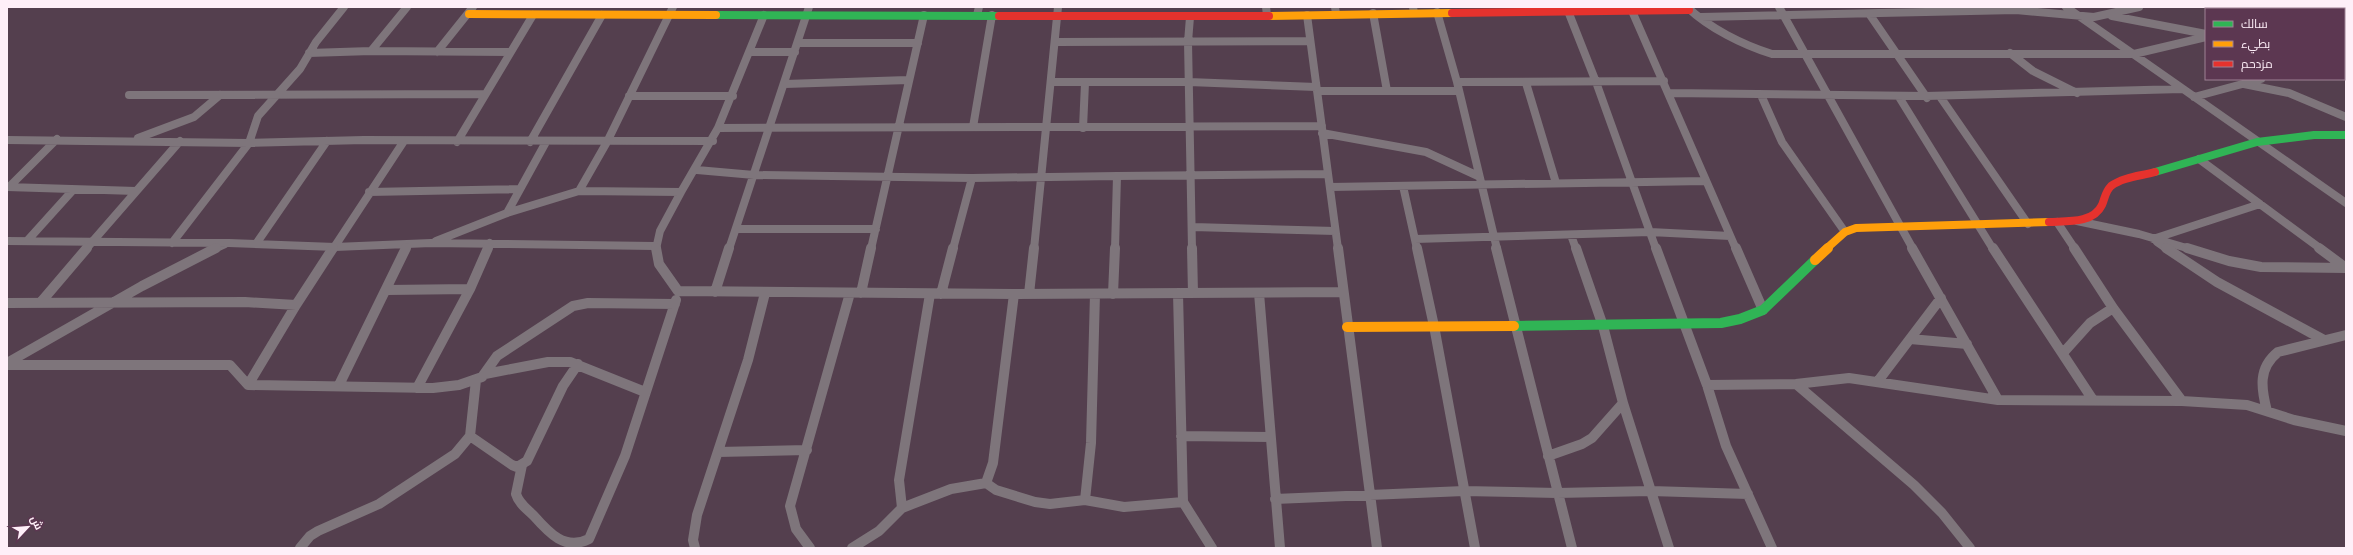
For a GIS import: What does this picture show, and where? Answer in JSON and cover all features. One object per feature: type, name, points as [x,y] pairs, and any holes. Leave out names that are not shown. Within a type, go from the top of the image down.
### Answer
[{"type":"street","points":[[172,243],[249,143],[256,120],[300,69],[309,53],[344,7]]},
{"type":"street","points":[[371,51],[407,7]]},
{"type":"street","points":[[1779,7],[1861,158],[1998,400]]},
{"type":"street","points":[[1844,7],[1849,15]]},
{"type":"street","points":[[2066,7],[2346,203]]},
{"type":"street","points":[[1699,17],[1870,15],[1909,10],[2016,10],[2079,16],[2109,15],[2139,7]]},
{"type":"street","points":[[437,52],[471,11],[533,15],[602,15],[671,11],[764,15],[808,11],[924,15],[978,11],[992,15],[1058,11],[1190,17],[1267,11],[1307,14],[1335,10],[1373,13],[1414,10],[1437,12],[1469,10],[1568,11],[1620,9],[1632,11],[1688,9],[1699,17],[1763,52],[1804,55],[2010,53],[2134,54],[2205,36]]},
{"type":"street","points":[[579,191],[607,142],[671,11]]},
{"type":"street","points":[[715,292],[808,11]]},
{"type":"street","points":[[1029,294],[1058,11]]},
{"type":"street","points":[[1568,11],[1596,82],[1630,183],[1650,232],[1707,385],[1726,446],[1772,548]]},
{"type":"street","points":[[1632,11],[1664,81],[1763,310]]},
{"type":"street","points":[[1437,12],[1458,82],[1479,180],[1572,548]]},
{"type":"street","points":[[1373,13],[1388,91]]},
{"type":"street","points":[[1307,14],[1327,174],[1330,187],[1342,292],[1377,548]]},
{"type":"street","points":[[457,142],[533,15]]},
{"type":"street","points":[[530,142],[602,15]]},
{"type":"street","points":[[764,15],[733,96],[713,141],[697,170],[681,192],[654,246],[657,260],[664,275],[678,291],[930,294],[1342,292]]},
{"type":"street","points":[[861,293],[889,177],[908,80],[924,15]]},
{"type":"street","points":[[973,127],[992,15]]},
{"type":"street","points":[[1870,15],[1899,55],[1927,98]]},
{"type":"street","points":[[2109,15],[2205,36]]},
{"type":"street","points":[[1190,17],[1188,42],[1193,227],[1193,293]]},
{"type":"street","points":[[1056,42],[1310,41]]},
{"type":"street","points":[[798,43],[918,43]]},
{"type":"street","points":[[309,53],[371,51],[510,52]]},
{"type":"street","points":[[749,52],[795,52]]},
{"type":"street","points":[[2010,53],[2033,71],[2078,94]]},
{"type":"street","points":[[785,84],[908,80]]},
{"type":"street","points":[[2194,97],[2258,80]]},
{"type":"street","points":[[1458,82],[1526,83],[1664,81]]},
{"type":"street","points":[[1051,82],[1189,82],[1316,89],[1388,91],[1459,90]]},
{"type":"street","points":[[1083,128],[1085,83]]},
{"type":"street","points":[[1526,83],[1556,183]]},
{"type":"street","points":[[2244,84],[2284,91],[2346,117]]},
{"type":"street","points":[[1669,93],[1941,98],[2182,89]]},
{"type":"street","points":[[129,95],[485,94]]},
{"type":"street","points":[[132,140],[194,117],[220,95]]},
{"type":"street","points":[[1760,95],[1782,142],[1844,232]]},
{"type":"street","points":[[629,96],[733,96]]},
{"type":"street","points":[[1899,97],[1976,223],[2093,400]]},
{"type":"street","points":[[1941,98],[2028,224]]},
{"type":"street","points":[[718,128],[1191,127],[1322,130],[1426,152],[1479,180]]},
{"type":"street","points":[[2077,221],[2099,212],[2103,204],[2106,191],[2110,186],[2257,142],[2314,135],[2346,134]]},
{"type":"street","points":[[8,187],[57,139]]},
{"type":"street","points":[[7,140],[57,139],[249,143],[327,141],[713,141]]},
{"type":"street","points":[[41,302],[180,141]]},
{"type":"street","points":[[256,244],[327,141]]},
{"type":"street","points":[[248,385],[296,304],[404,141]]},
{"type":"street","points":[[507,213],[546,142]]},
{"type":"street","points":[[2199,159],[2346,268]]},
{"type":"street","points":[[697,170],[754,175],[972,178],[1040,178],[1191,174],[1327,174]]},
{"type":"street","points":[[1113,294],[1117,176]]},
{"type":"street","points":[[941,294],[972,178]]},
{"type":"street","points":[[1330,187],[1403,186],[1479,180],[1556,183],[1706,181]]},
{"type":"street","points":[[1403,186],[1434,326],[1474,548]]},
{"type":"street","points":[[8,187],[136,191]]},
{"type":"street","points":[[369,192],[520,189]]},
{"type":"street","points":[[27,241],[73,190]]},
{"type":"street","points":[[431,242],[507,213],[579,191],[681,192]]},
{"type":"street","points":[[2153,239],[2260,204]]},
{"type":"street","points":[[1347,327],[1603,326],[1721,323],[1740,319],[1763,310],[1844,232],[1856,228],[1900,225],[1976,223],[2028,224],[2077,221],[2153,239],[2229,262],[2261,267],[2346,268]]},
{"type":"street","points":[[2057,222],[2113,308],[2182,402]]},
{"type":"street","points":[[1193,227],[1335,231]]},
{"type":"street","points":[[736,229],[876,229]]},
{"type":"street","points":[[1415,239],[1650,232],[1730,236]]},
{"type":"street","points":[[1571,235],[1603,326],[1623,402],[1670,548]]},
{"type":"street","points":[[2153,239],[2177,257],[2219,283],[2324,340]]},
{"type":"street","points":[[7,241],[92,243],[229,243],[335,247],[407,245],[431,242],[654,246]]},
{"type":"street","points":[[7,364],[177,266],[229,243]]},
{"type":"street","points":[[417,388],[470,289],[490,243]]},
{"type":"street","points":[[339,384],[387,290],[407,245]]},
{"type":"street","points":[[387,290],[470,289]]},
{"type":"street","points":[[522,465],[516,494],[523,505],[559,544],[568,546],[585,543],[589,539],[626,456],[678,291]]},
{"type":"street","points":[[695,548],[693,540],[694,528],[748,360],[765,293]]},
{"type":"street","points":[[810,548],[802,542],[793,526],[790,506],[850,293]]},
{"type":"street","points":[[1178,293],[1183,502],[1212,548]]},
{"type":"street","points":[[1259,293],[1280,548]]},
{"type":"street","points":[[902,508],[899,480],[930,294]]},
{"type":"street","points":[[986,483],[993,463],[1014,294]]},
{"type":"street","points":[[1085,500],[1091,444],[1095,294]]},
{"type":"street","points":[[1878,381],[1941,298]]},
{"type":"street","points":[[7,303],[41,302],[109,304],[245,302],[296,304]]},
{"type":"street","points":[[7,364],[203,366],[226,364],[230,365],[248,385],[339,384],[433,388],[476,380],[485,374],[497,356],[573,306],[588,304],[675,304]]},
{"type":"street","points":[[2063,353],[2090,323],[2113,308]]},
{"type":"street","points":[[2267,411],[2261,378],[2263,368],[2270,358],[2278,352],[2346,335]]},
{"type":"street","points":[[1910,339],[1967,344]]},
{"type":"street","points":[[485,374],[548,362],[578,364],[645,392]]},
{"type":"street","points":[[470,436],[512,466],[522,465],[527,461],[563,386],[578,364]]},
{"type":"street","points":[[1707,385],[1796,384],[1848,378],[1878,381],[1919,390],[1998,400],[2047,402],[2093,400],[2247,405],[2294,420],[2346,431]]},
{"type":"street","points":[[300,548],[310,536],[318,531],[379,504],[455,454],[470,436],[476,380]]},
{"type":"street","points":[[1796,384],[1914,485],[1942,513],[1970,548]]},
{"type":"street","points":[[1548,456],[1582,444],[1592,438],[1623,402]]},
{"type":"street","points":[[1181,436],[1270,437]]},
{"type":"street","points":[[718,452],[807,450]]},
{"type":"street","points":[[852,548],[879,531],[902,508],[951,490],[986,483],[996,490],[1035,502],[1050,504],[1085,500],[1124,508],[1183,502]]},
{"type":"street","points":[[1275,499],[1464,491],[1557,493],[1651,491],[1748,494]]},
{"type":"traffic: fast","points":[[716,15],[999,16]]},
{"type":"traffic: fast","points":[[2155,172],[2257,142],[2314,135],[2346,135]]},
{"type":"traffic: fast","points":[[1514,326],[1721,323],[1740,319],[1763,310],[1815,260]]},
{"type":"traffic: slow","points":[[1269,16],[1452,13]]},
{"type":"traffic: slow","points":[[469,14],[716,15]]},
{"type":"traffic: slow","points":[[1815,260],[1845,232],[1856,228],[2049,222]]},
{"type":"traffic: slow","points":[[1347,327],[1514,326]]},
{"type":"traffic: jam","points":[[1452,13],[1689,10]]},
{"type":"traffic: jam","points":[[999,16],[1269,16]]},
{"type":"traffic: jam","points":[[2049,222],[2077,221],[2090,217],[2100,208],[2106,193],[2116,183],[2136,176],[2155,172]]}]
